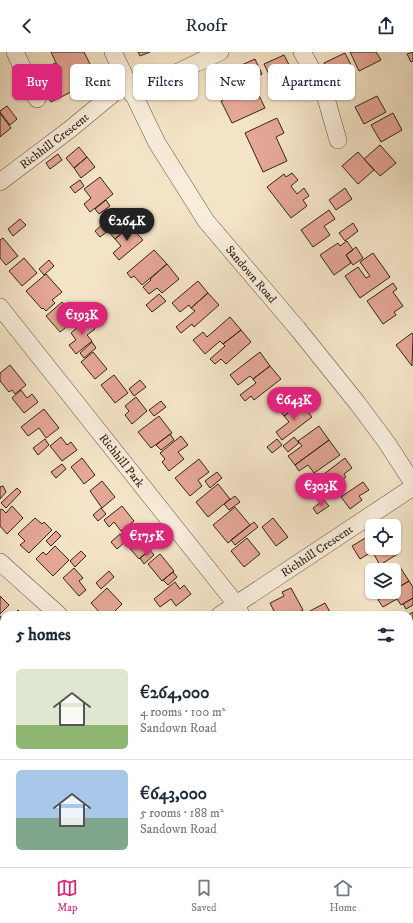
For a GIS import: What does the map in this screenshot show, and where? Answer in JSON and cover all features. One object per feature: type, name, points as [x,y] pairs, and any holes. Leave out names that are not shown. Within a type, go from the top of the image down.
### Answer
[{"type":"street","points":[[14,52],[20,64]]},
{"type":"street","name":"Sandown Road","points":[[112,52],[157,143],[206,221],[297,328],[358,404],[387,443],[413,483]]},
{"type":"street","name":"Richhill Crescent","points":[[0,182],[69,130],[120,88],[130,89],[220,52]]},
{"type":"street","points":[[302,52],[324,90],[338,140]]},
{"type":"street","name":"Richhill Park","points":[[0,307],[238,609]]},
{"type":"street","name":"Richhill Crescent","points":[[238,609],[413,487]]},
{"type":"street","points":[[0,562],[55,611]]},
{"type":"building","points":[[51,52],[84,52],[90,64],[70,64],[70,92],[62,96],[62,64],[57,64]]},
{"type":"building","points":[[138,52],[150,52],[140,56]]},
{"type":"building","points":[[350,52],[376,52],[381,60],[359,71]]},
{"type":"building","points":[[413,52],[413,61],[411,62],[407,54]]},
{"type":"building","points":[[345,53],[350,64],[324,64]]},
{"type":"building","points":[[284,55],[289,64],[268,64],[268,72],[264,64]]},
{"type":"building","points":[[255,59],[257,64],[244,64]]},
{"type":"building","points":[[377,96],[386,112],[364,124],[355,107]]},
{"type":"building","points":[[260,98],[265,108],[232,123],[221,101],[260,100]]},
{"type":"building","points":[[7,106],[17,119],[10,125],[0,112]]},
{"type":"building","points":[[0,113],[11,128],[0,137]]},
{"type":"building","points":[[393,113],[402,130],[381,142],[371,125]]},
{"type":"building","points":[[277,118],[284,133],[276,137],[287,161],[263,172],[245,133]]},
{"type":"building","points":[[380,145],[396,163],[380,176],[364,159]]},
{"type":"building","points":[[79,147],[87,157],[74,168],[66,158]]},
{"type":"building","points":[[358,152],[374,170],[358,184],[342,166]]},
{"type":"building","points":[[58,154],[62,160],[50,169],[46,163]]},
{"type":"building","points":[[87,157],[95,167],[81,178],[74,168]]},
{"type":"building","points":[[292,173],[298,180],[291,186],[297,194],[304,188],[309,196],[303,200],[307,206],[291,218],[267,187],[284,174],[286,177]]},
{"type":"building","points":[[100,177],[113,194],[90,212],[84,204],[91,198],[84,189]]},
{"type":"building","points":[[80,180],[84,186],[75,193],[70,187]]},
{"type":"building","points":[[345,188],[352,199],[336,210],[329,200]]},
{"type":"building","points":[[106,200],[110,206],[99,214],[95,209]]},
{"type":"building","points":[[329,210],[335,219],[324,226],[330,235],[313,247],[301,230]]},
{"type":"building","points":[[118,211],[130,226],[115,239],[108,231],[100,237],[95,231]]},
{"type":"building","points":[[20,219],[26,225],[13,236],[8,229]]},
{"type":"building","points":[[353,223],[358,231],[345,241],[339,233]]},
{"type":"building","points":[[130,226],[143,240],[119,260],[113,253],[121,246],[115,239]]},
{"type":"building","points":[[3,238],[18,256],[6,265],[0,258],[0,240]]},
{"type":"building","points":[[347,241],[353,250],[346,255],[351,263],[334,275],[320,255],[338,243],[340,246]]},
{"type":"building","points":[[356,247],[363,258],[353,265],[346,255]]},
{"type":"building","points":[[154,250],[167,264],[142,285],[134,276],[131,278],[127,273]]},
{"type":"building","points":[[373,253],[390,277],[360,298],[345,276],[358,267],[366,278],[370,276],[360,262]]},
{"type":"building","points":[[24,258],[37,273],[22,286],[9,271]]},
{"type":"building","points":[[49,260],[54,266],[44,275],[39,269]]},
{"type":"building","points":[[167,264],[179,279],[162,293],[157,288],[149,294],[143,287]]},
{"type":"building","points":[[46,274],[62,292],[52,300],[55,303],[46,311],[43,308],[42,309],[26,291]]},
{"type":"building","points":[[198,281],[208,293],[191,308],[189,305],[180,312],[172,303]]},
{"type":"building","points":[[393,283],[397,289],[393,292],[403,306],[394,312],[396,315],[383,324],[367,301]]},
{"type":"building","points":[[208,293],[219,305],[194,327],[192,324],[181,333],[176,327],[195,311],[191,308]]},
{"type":"building","points":[[159,294],[166,301],[152,312],[146,305]]},
{"type":"building","points":[[62,302],[68,308],[66,309],[75,320],[60,332],[46,316]]},
{"type":"building","points":[[88,308],[93,313],[81,322],[76,317]]},
{"type":"building","points":[[230,317],[241,330],[223,344],[220,341],[205,354],[193,340],[203,332],[207,337]]},
{"type":"building","points":[[87,319],[95,329],[87,335],[92,341],[76,354],[69,345],[76,340],[71,333]]},
{"type":"building","points":[[241,330],[251,342],[226,364],[221,359],[215,364],[210,359],[225,346],[223,344]]},
{"type":"building","points":[[412,333],[413,335],[412,366],[396,345]]},
{"type":"building","points":[[92,342],[96,348],[84,358],[80,353]]},
{"type":"building","points":[[93,352],[107,369],[95,379],[81,362]]},
{"type":"building","points":[[260,352],[270,366],[253,379],[250,376],[238,385],[230,375]]},
{"type":"building","points":[[10,365],[26,385],[15,394],[12,390],[9,392],[0,381],[0,373]]},
{"type":"building","points":[[270,366],[281,379],[254,400],[251,396],[245,401],[240,395],[256,383],[253,379]]},
{"type":"building","points":[[114,375],[128,393],[115,403],[101,385]]},
{"type":"building","points":[[140,380],[146,387],[134,396],[129,389]]},
{"type":"building","points":[[290,389],[301,403],[284,416],[273,402]]},
{"type":"building","points":[[21,390],[27,398],[32,394],[38,402],[24,413],[12,398]]},
{"type":"building","points":[[136,397],[147,411],[132,424],[125,415],[129,411],[125,406]]},
{"type":"building","points":[[161,401],[166,407],[154,416],[149,410]]},
{"type":"building","points":[[301,403],[312,417],[282,440],[276,432],[289,422],[284,416]]},
{"type":"building","points":[[44,409],[59,428],[46,438],[39,428],[28,436],[21,427]]},
{"type":"building","points":[[159,416],[172,433],[151,448],[138,432]]},
{"type":"building","points":[[319,426],[329,440],[295,465],[288,456],[302,446],[298,441]]},
{"type":"building","points":[[170,434],[174,440],[161,450],[156,445]]},
{"type":"building","points":[[181,436],[188,445],[178,452],[184,459],[169,471],[162,462],[165,459],[160,453]]},
{"type":"building","points":[[61,437],[67,445],[71,442],[77,450],[62,461],[50,446]]},
{"type":"building","points":[[294,437],[299,443],[288,452],[283,446]]},
{"type":"building","points":[[45,439],[49,445],[38,455],[33,448]]},
{"type":"building","points":[[277,439],[282,445],[272,453],[267,447]]},
{"type":"building","points":[[329,440],[340,455],[314,473],[308,465],[299,471],[295,465]]},
{"type":"building","points":[[82,458],[95,475],[84,484],[71,467]]},
{"type":"building","points":[[345,458],[352,468],[344,474],[346,477],[334,486],[331,482],[322,488],[316,480]]},
{"type":"building","points":[[199,459],[209,472],[198,480],[202,486],[190,496],[175,478]]},
{"type":"building","points":[[62,464],[66,469],[56,478],[51,472]]},
{"type":"building","points":[[217,472],[222,478],[210,488],[205,481]]},
{"type":"building","points":[[102,481],[115,497],[102,508],[90,491]]},
{"type":"building","points":[[363,482],[369,490],[359,496],[362,500],[350,509],[341,497]]},
{"type":"building","points":[[218,484],[230,499],[208,517],[196,502]]},
{"type":"building","points":[[3,486],[6,492],[0,499],[0,487]]},
{"type":"building","points":[[17,488],[21,492],[6,508],[1,503]]},
{"type":"building","points":[[235,496],[240,502],[229,510],[224,504]]},
{"type":"building","points":[[324,500],[329,506],[317,514],[313,508]]},
{"type":"building","points":[[12,506],[23,518],[7,534],[0,526],[0,510],[2,509],[6,513]]},
{"type":"building","points":[[122,506],[134,521],[121,531],[114,522],[109,527],[104,520]]},
{"type":"building","points":[[235,507],[250,525],[228,543],[213,525]]},
{"type":"building","points":[[101,508],[106,514],[98,521],[93,515]]},
{"type":"building","points":[[35,518],[42,524],[44,522],[52,530],[29,553],[20,545],[25,541],[18,534]]},
{"type":"building","points":[[273,518],[288,537],[276,546],[262,527]]},
{"type":"building","points":[[254,522],[258,527],[235,545],[231,540]]},
{"type":"building","points":[[56,531],[61,536],[51,546],[46,541]]},
{"type":"building","points":[[141,532],[154,547],[139,559],[126,544]]},
{"type":"building","points":[[120,534],[126,541],[117,549],[111,542]]},
{"type":"building","points":[[247,538],[260,554],[244,567],[231,551]]},
{"type":"building","points":[[365,538],[365,555],[367,555],[360,559],[352,546]]},
{"type":"building","points":[[55,546],[69,560],[53,576],[36,559],[43,552],[46,555]]},
{"type":"building","points":[[150,550],[154,555],[144,564],[140,558]]},
{"type":"building","points":[[81,551],[86,556],[75,567],[70,561]]},
{"type":"building","points":[[160,554],[174,571],[162,581],[148,564]]},
{"type":"building","points":[[374,555],[396,555],[383,563],[379,563]]},
{"type":"building","points":[[74,568],[83,578],[79,581],[86,590],[79,596],[63,578]]},
{"type":"building","points":[[401,569],[409,581],[401,586]]},
{"type":"building","points":[[109,571],[114,577],[101,589],[96,583]]},
{"type":"building","points":[[173,572],[177,577],[168,585],[163,580]]},
{"type":"building","points":[[409,581],[413,587],[413,598],[401,605],[397,599],[401,599],[401,586]]},
{"type":"building","points":[[175,582],[180,589],[184,585],[191,594],[176,606],[171,599],[160,607],[154,599]]},
{"type":"building","points":[[107,588],[122,604],[115,611],[98,611],[91,603]]},
{"type":"building","points":[[291,588],[303,610],[274,611],[270,603],[284,596],[282,592]]},
{"type":"building","points":[[0,596],[9,605],[3,611],[0,611]]},
{"type":"building","points":[[413,598],[413,605],[406,609],[403,604]]},
{"type":"building","points":[[380,599],[397,599],[383,607],[378,600]]},
{"type":"building","points":[[325,603],[329,611],[310,611]]}]
